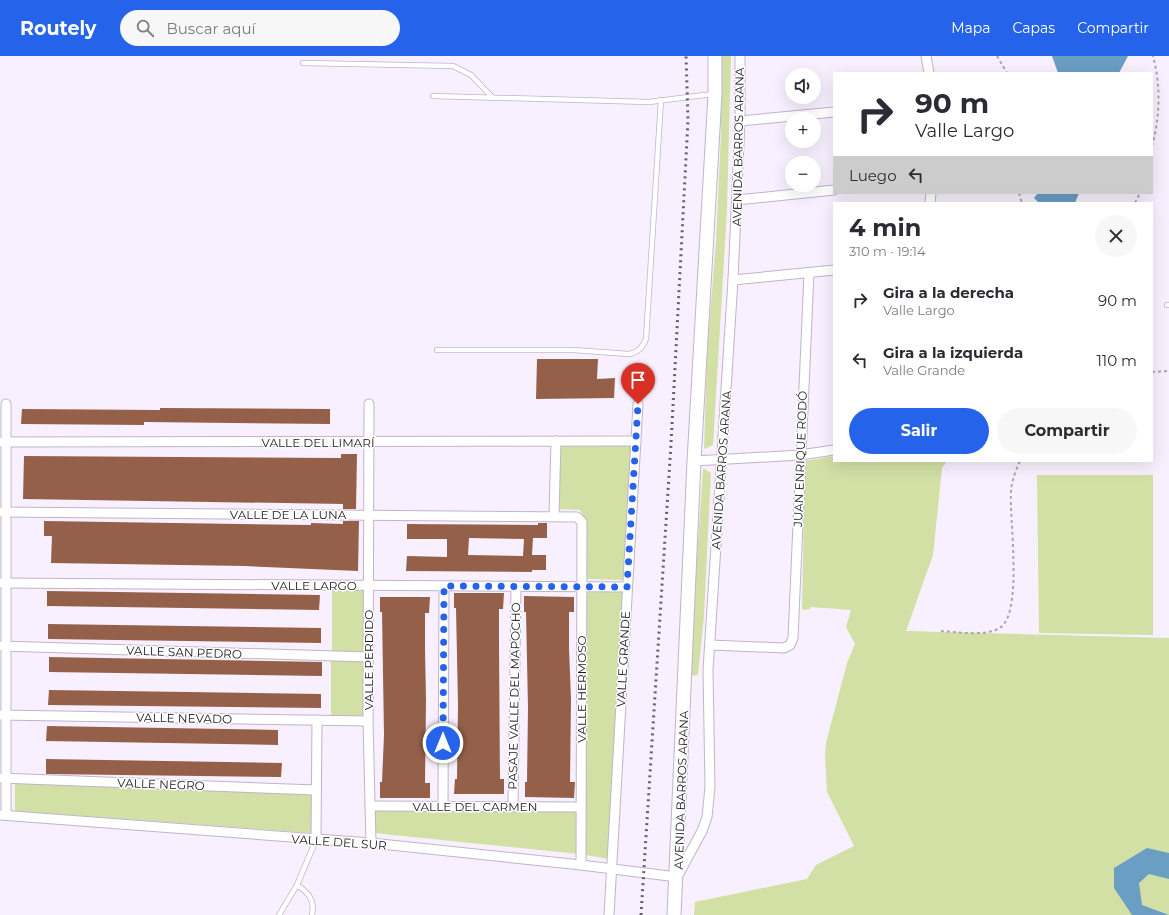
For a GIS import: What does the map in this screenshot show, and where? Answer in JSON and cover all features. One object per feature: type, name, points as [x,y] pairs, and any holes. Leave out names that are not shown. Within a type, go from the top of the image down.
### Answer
[{"type":"main road","name":"AVENIDA BARROS ARANA","points":[[674,915],[677,877],[694,461],[715,94],[714,56]]},
{"type":"street","name":"AVENIDA BARROS ARANA","points":[[677,877],[702,830],[709,803],[710,767],[707,694],[720,461],[733,280],[740,121],[740,56]]},
{"type":"street","points":[[926,56],[929,72]]},
{"type":"street","points":[[740,121],[833,112]]},
{"type":"street","points":[[737,200],[833,190]]},
{"type":"street","points":[[733,280],[833,270]]},
{"type":"street","name":"JUAN ENRIQUE RODÓ","points":[[710,645],[784,648],[790,645],[793,638],[809,273]]},
{"type":"street","points":[[3,815],[3,442],[6,404]]},
{"type":"street","name":"VALLE PERDIDO","points":[[369,404],[370,515],[368,721],[371,843]]},
{"type":"street","name":"VALLE GRANDE","points":[[609,915],[638,404]]},
{"type":"street","points":[[554,516],[556,441]]},
{"type":"street","name":"VALLE DEL LIMARÍ","points":[[3,442],[636,441]]},
{"type":"street","points":[[694,461],[720,461],[800,455],[833,450]]},
{"type":"street","name":"VALLE DE LA LUNA","points":[[3,512],[576,517]]},
{"type":"street","name":"VALLE HERMOSO","points":[[576,517],[582,522],[581,865]]},
{"type":"street","name":"VALLE LARGO","points":[[3,583],[627,587]]},
{"type":"street","points":[[443,806],[444,586]]},
{"type":"street","name":"PASAJE VALLE DEL MAPOCHO","points":[[513,806],[516,586]]},
{"type":"street","name":"VALLE SAN PEDRO","points":[[3,646],[368,657]]},
{"type":"street","name":"VALLE NEVADO","points":[[3,715],[368,721]]},
{"type":"street","points":[[316,840],[317,720]]},
{"type":"street","name":"VALLE NEGRO","points":[[3,778],[316,790]]},
{"type":"street","name":"VALLE DEL CARMEN","points":[[370,806],[581,807]]},
{"type":"street","name":"VALLE DEL SUR","points":[[3,815],[371,843],[581,865],[677,877]]},
{"type":"lane","points":[[303,63],[453,66],[471,75],[493,98]]},
{"type":"lane","points":[[433,96],[649,102],[715,94]]},
{"type":"lane","points":[[437,350],[574,350],[628,354],[636,353],[642,347],[646,339],[661,100]]},
{"type":"lane","points":[[279,915],[297,885],[316,840]]},
{"type":"lane","points":[[297,885],[311,897],[314,906],[312,915]]},
{"type":"path","points":[[997,56],[1006,72]]},
{"type":"path","points":[[1153,142],[1159,118],[1157,70],[1154,56]]},
{"type":"path","points":[[1153,372],[1169,371]]},
{"type":"path","points":[[941,631],[988,632],[1000,628],[1008,618],[1013,591],[1011,490],[1020,462]]},
{"type":"green space","points":[[720,56],[731,56],[727,209],[713,445],[704,449],[707,355],[716,241],[721,133]]},
{"type":"green space","points":[[559,440],[632,441],[624,580],[584,579],[586,521],[580,510],[557,509]]},
{"type":"green space","points":[[833,456],[833,462],[946,462],[942,468],[933,555],[906,631],[1169,638],[1169,915],[694,915],[695,902],[807,879],[816,865],[854,846],[827,792],[825,756],[826,743],[847,663],[855,644],[846,627],[851,610],[811,607],[810,609],[802,610],[805,461]]},
{"type":"green space","points":[[703,468],[711,473],[704,616],[698,675],[689,676]]},
{"type":"green space","points":[[1037,475],[1153,475],[1153,635],[1039,633]]},
{"type":"green space","points":[[584,586],[624,587],[609,859],[586,855]]},
{"type":"green space","points":[[332,587],[364,587],[364,653],[332,652]]},
{"type":"green space","points":[[331,661],[364,661],[364,717],[331,716]]},
{"type":"green space","points":[[15,780],[313,793],[313,833],[15,811]]},
{"type":"green space","points":[[374,810],[579,810],[579,854],[374,833]]},
{"type":"water","points":[[1052,56],[1128,56],[1120,72],[1058,72]]},
{"type":"water","points":[[1037,194],[1079,194],[1075,202],[1038,202],[1034,198]]},
{"type":"water","points":[[1147,848],[1169,853],[1169,879],[1149,874],[1139,883],[1142,905],[1169,915],[1132,915],[1114,888],[1114,868]]},
{"type":"building","points":[[537,359],[598,359],[597,379],[615,378],[614,398],[536,399]]},
{"type":"building","points":[[160,408],[330,409],[330,424],[144,422],[144,425],[21,424],[22,409],[160,410]]},
{"type":"building","points":[[341,454],[357,454],[356,509],[343,509],[343,504],[23,499],[24,456],[341,458]]},
{"type":"building","points":[[44,521],[311,525],[311,523],[343,524],[343,521],[359,521],[358,571],[245,566],[51,563],[52,536],[44,536]]},
{"type":"building","points":[[538,523],[547,523],[547,538],[533,538],[532,555],[546,555],[546,570],[532,570],[532,572],[406,571],[407,556],[447,557],[447,539],[407,539],[407,524],[538,525]],"holes":[[[469,538],[524,539],[523,556],[468,555]]]},
{"type":"building","points":[[47,591],[320,595],[319,610],[47,606]]},
{"type":"building","points":[[454,593],[504,593],[503,609],[499,609],[499,645],[500,779],[504,779],[504,794],[454,794],[455,779],[457,779],[458,705],[456,608],[454,608]]},
{"type":"building","points":[[524,596],[574,597],[574,612],[569,612],[569,648],[571,699],[570,782],[575,782],[574,798],[525,797],[525,782],[527,782],[528,708],[526,612],[524,612]]},
{"type":"building","points":[[380,597],[430,597],[429,613],[425,613],[425,783],[430,783],[430,798],[380,798],[384,735],[382,612],[380,612]]},
{"type":"building","points":[[48,624],[321,628],[321,643],[48,639]]},
{"type":"building","points":[[49,657],[322,662],[322,676],[49,672]]},
{"type":"building","points":[[49,690],[321,694],[321,708],[48,705]]},
{"type":"building","points":[[47,726],[278,730],[278,745],[46,741]]},
{"type":"building","points":[[46,759],[282,763],[281,777],[46,774]]},
{"type":"railway","points":[[641,915],[671,444],[688,120],[686,56]]},
{"type":"route","points":[[443,743],[444,586],[627,587],[638,404]]}]
